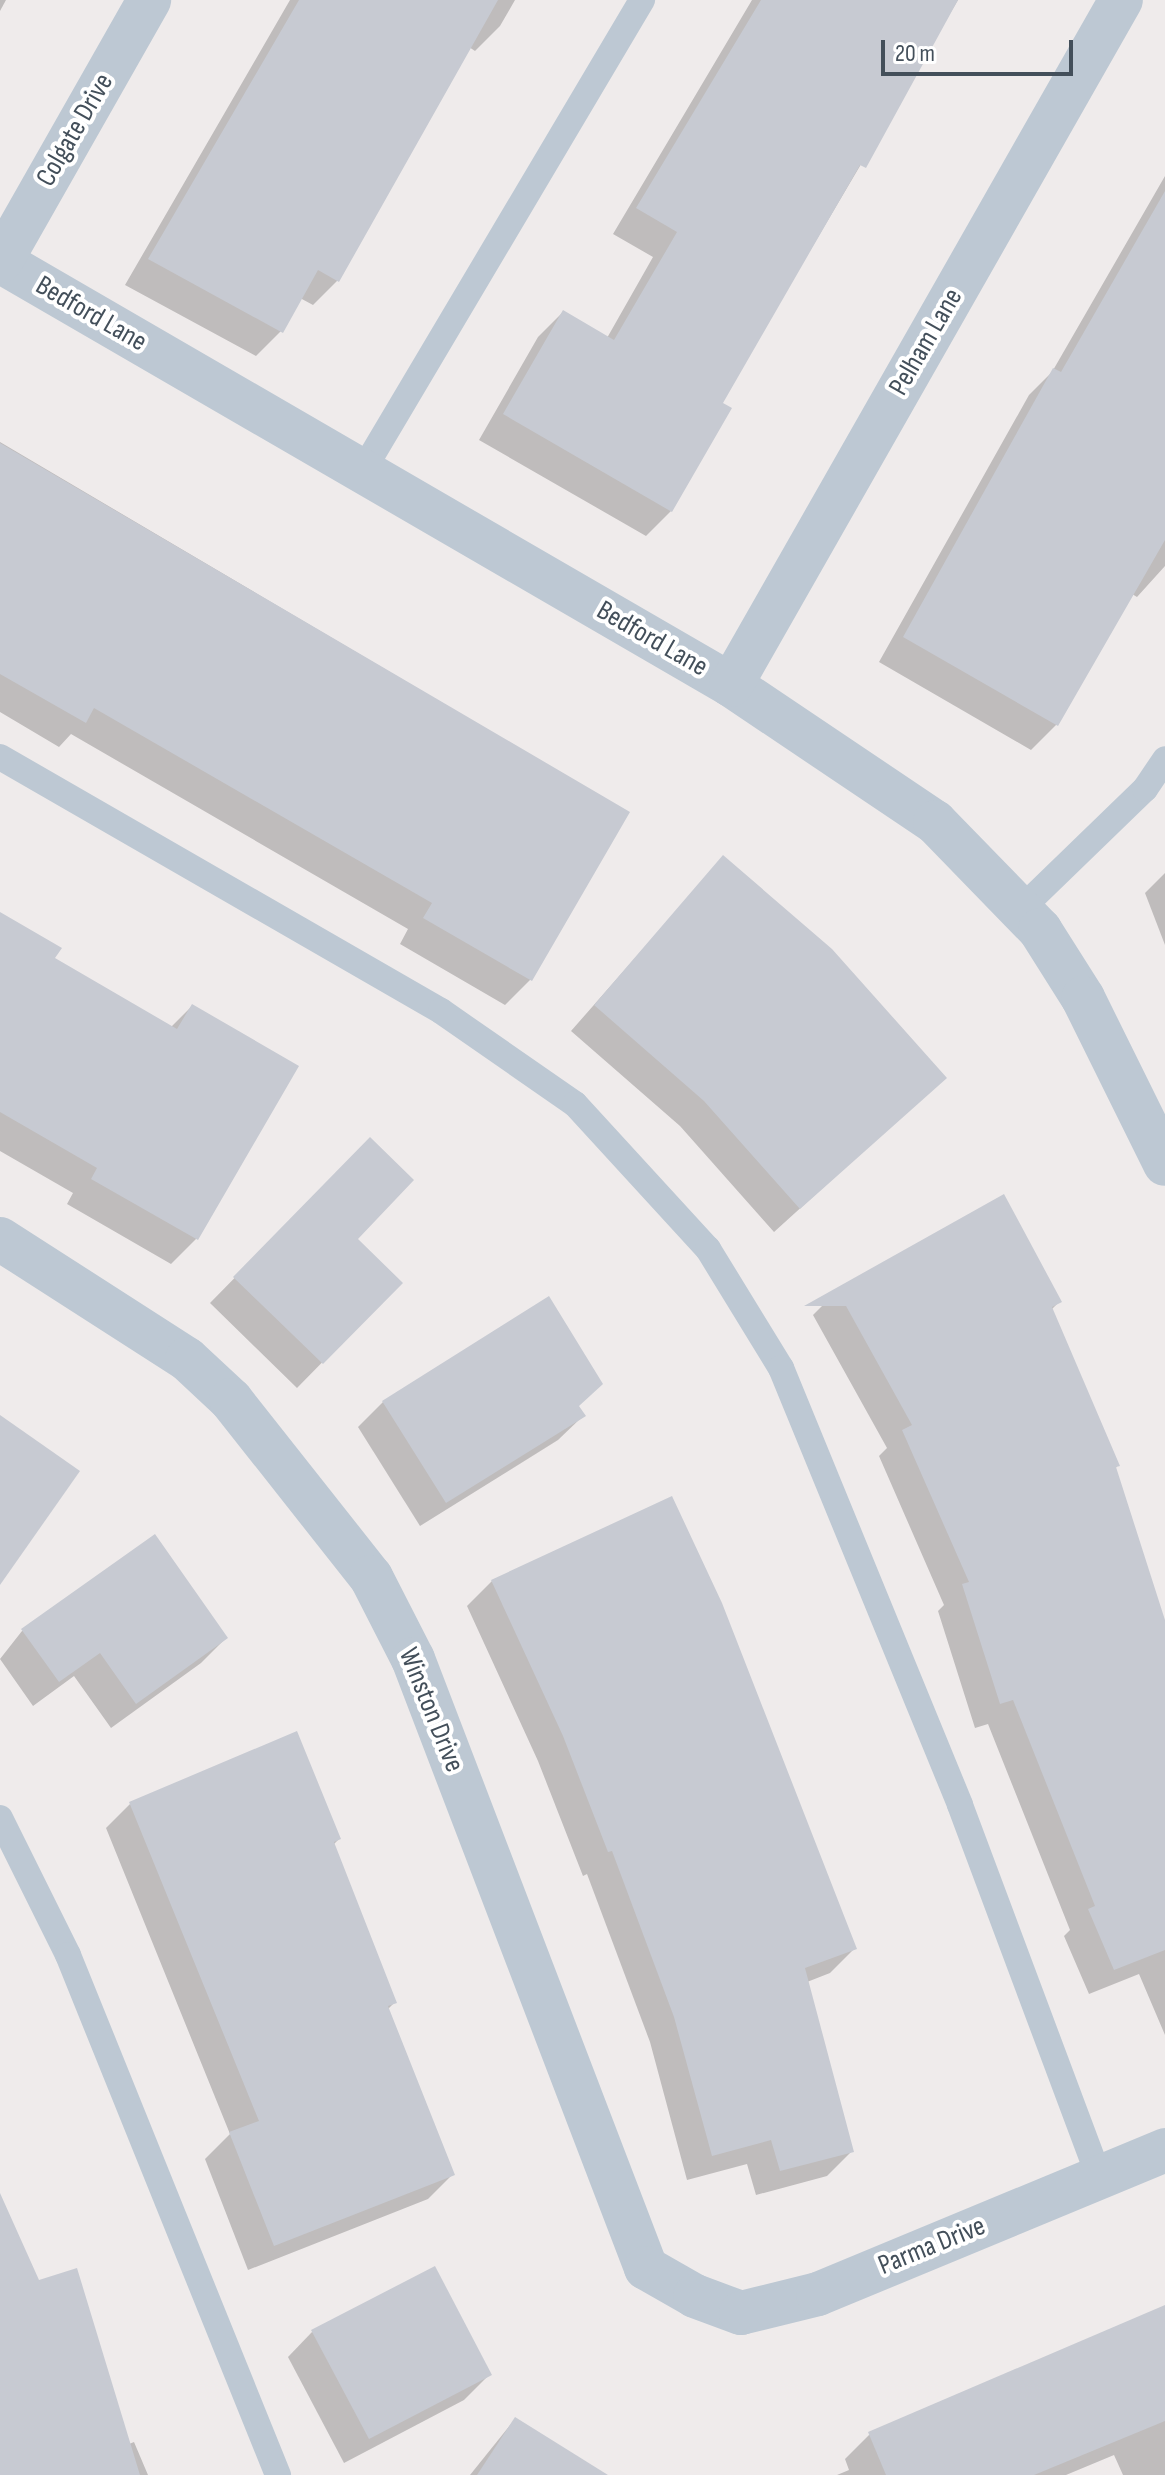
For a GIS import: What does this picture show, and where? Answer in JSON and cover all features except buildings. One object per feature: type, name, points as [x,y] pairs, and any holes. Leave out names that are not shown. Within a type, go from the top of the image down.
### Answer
[{"type":"street","name":"Colgate Drive","points":[[0,261],[149,0]]},
{"type":"street","name":"Pelham Lane","points":[[731,685],[1121,0]]},
{"type":"street","name":"Bedford Lane","points":[[0,261],[731,685],[935,822],[1022,908],[1083,998],[1165,1164]]},
{"type":"street","name":"Winston Drive","points":[[0,1239],[187,1359],[231,1400],[371,1577],[413,1659],[646,2268],[695,2296]]},
{"type":"street","name":"Parma Drive","points":[[695,2296],[741,2313],[818,2294],[1165,2150]]},
{"type":"lane","points":[[362,472],[642,0]]},
{"type":"lane","points":[[0,757],[441,1011],[575,1104],[708,1249],[781,1368],[960,1805],[1099,2177]]},
{"type":"lane","points":[[1022,908],[1145,789],[1165,759]]},
{"type":"lane","points":[[0,1818],[68,1955],[278,2475]]}]
